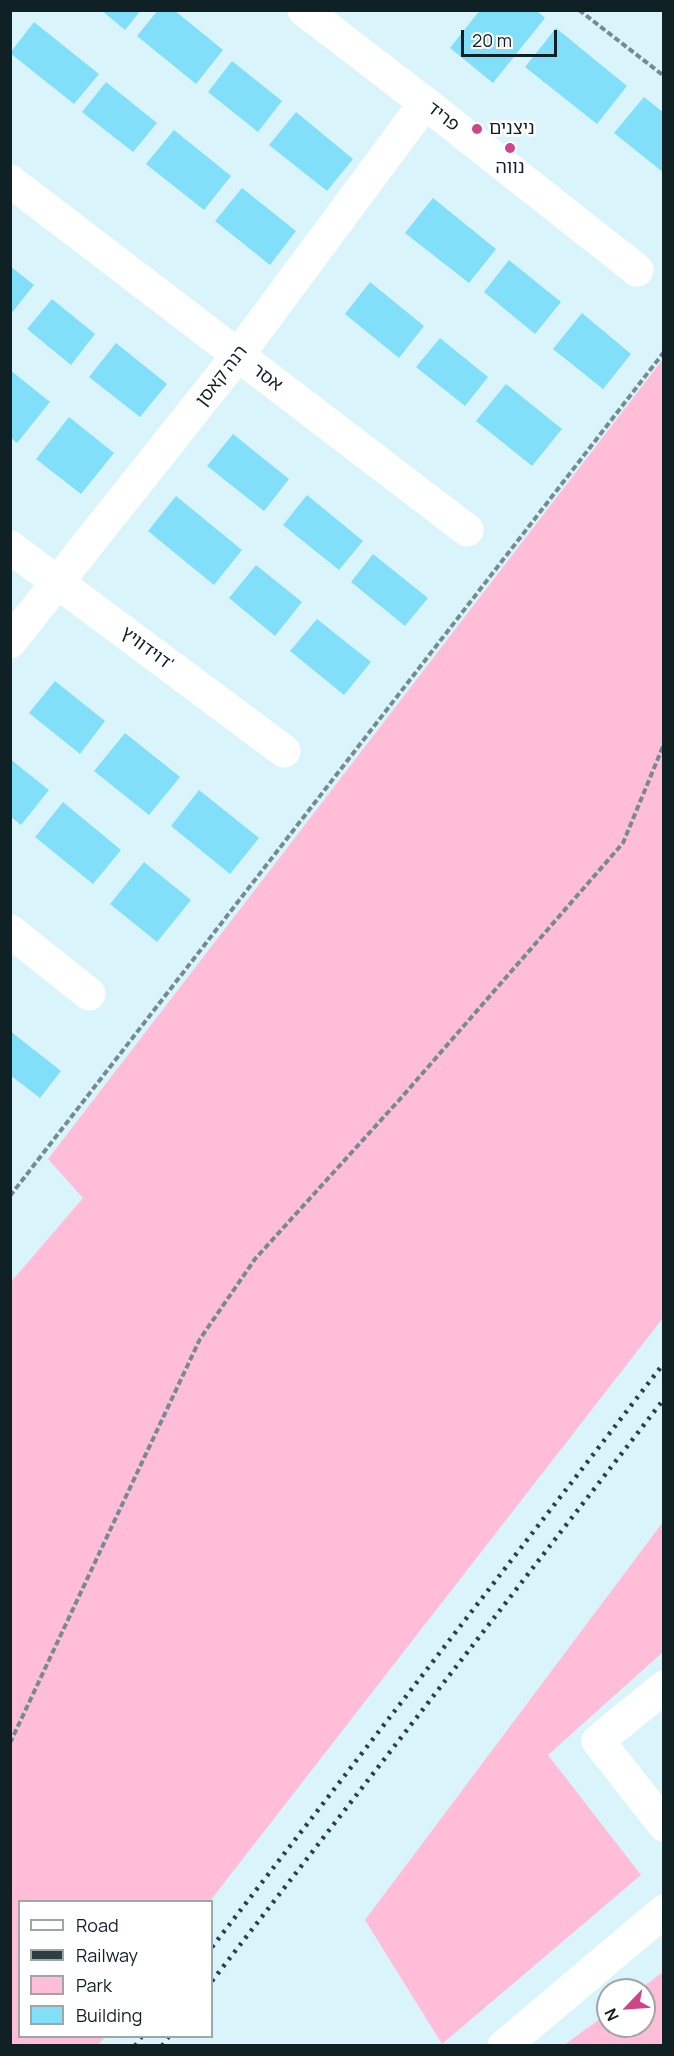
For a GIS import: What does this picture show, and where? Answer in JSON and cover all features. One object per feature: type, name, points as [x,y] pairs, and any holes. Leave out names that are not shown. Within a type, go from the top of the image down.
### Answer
[{"type":"street","name":"פריד","points":[[304,10],[637,270]]},
{"type":"street","name":"רנה קאסן","points":[[10,642],[238,356],[425,103]]},
{"type":"street","name":"אסר","points":[[10,180],[467,530]]},
{"type":"street","name":"דוידוויץ'","points":[[10,547],[284,751]]},
{"type":"street","points":[[10,931],[88,994]]},
{"type":"street","points":[[663,1687],[598,1741],[663,1825]]},
{"type":"street","points":[[504,2046],[663,1911]]},
{"type":"path","points":[[579,10],[663,76]]},
{"type":"path","points":[[10,1196],[663,352]]},
{"type":"path","points":[[10,1743],[200,1339],[255,1259],[401,1098],[623,843],[663,744]]},
{"type":"green space","points":[[663,359],[663,1318],[211,1900],[18,1900],[18,2038],[104,2038],[98,2045],[11,2045],[11,1282],[83,1198],[48,1159]]},
{"type":"green space","points":[[663,1522],[663,1652],[548,1755],[641,1875],[442,2044],[365,1920]]},
{"type":"green space","points":[[663,1972],[663,2045],[564,2045],[596,2022],[596,2038],[656,2038],[655,1978]]},
{"type":"building","points":[[101,10],[141,10],[125,30]]},
{"type":"building","points":[[158,10],[174,10],[223,50],[196,84],[137,36]]},
{"type":"building","points":[[480,10],[536,10],[545,18],[493,83],[450,48]]},
{"type":"building","points":[[34,22],[99,74],[74,104],[10,53]]},
{"type":"building","points":[[556,28],[627,86],[597,124],[525,67]]},
{"type":"building","points":[[232,61],[282,101],[258,132],[208,92]]},
{"type":"building","points":[[106,82],[157,123],[133,152],[82,112]]},
{"type":"building","points":[[644,97],[664,113],[664,173],[614,133]]},
{"type":"building","points":[[296,112],[353,159],[327,191],[269,145]]},
{"type":"building","points":[[174,130],[231,176],[204,210],[146,164]]},
{"type":"building","points":[[242,188],[296,231],[270,265],[215,221]]},
{"type":"building","points":[[433,198],[496,249],[469,283],[405,233]]},
{"type":"building","points":[[509,260],[561,302],[535,334],[484,292]]},
{"type":"building","points":[[10,266],[34,285],[10,315]]},
{"type":"building","points":[[370,282],[424,326],[399,358],[345,314]]},
{"type":"building","points":[[52,299],[95,334],[71,365],[27,329]]},
{"type":"building","points":[[582,313],[631,354],[603,389],[553,349]]},
{"type":"building","points":[[440,338],[488,377],[465,406],[416,367]]},
{"type":"building","points":[[116,343],[167,384],[140,417],[89,377]]},
{"type":"building","points":[[10,370],[50,402],[17,443],[10,437]]},
{"type":"building","points":[[506,384],[562,429],[532,466],[476,421]]},
{"type":"building","points":[[69,417],[114,453],[81,494],[36,459]]},
{"type":"building","points":[[233,434],[289,479],[264,511],[207,466]]},
{"type":"building","points":[[307,495],[363,541],[339,570],[283,525]]},
{"type":"building","points":[[176,496],[242,550],[214,585],[148,531]]},
{"type":"building","points":[[373,554],[428,598],[405,626],[351,582]]},
{"type":"building","points":[[256,565],[302,602],[275,636],[229,598]]},
{"type":"building","points":[[317,619],[371,662],[344,695],[290,651]]},
{"type":"building","points":[[55,681],[105,721],[80,754],[29,713]]},
{"type":"building","points":[[125,733],[180,777],[149,815],[94,771]]},
{"type":"building","points":[[10,759],[49,790],[21,825],[10,816]]},
{"type":"building","points":[[199,790],[259,838],[230,874],[171,826]]},
{"type":"building","points":[[63,802],[121,850],[93,884],[35,837]]},
{"type":"building","points":[[144,862],[191,900],[157,942],[110,904]]},
{"type":"building","points":[[10,1031],[61,1071],[40,1098],[10,1075]]},
{"type":"railway","points":[[213,1946],[664,1363]]},
{"type":"railway","points":[[213,1980],[664,1399]]},
{"type":"railway","points":[[135,2046],[141,2038]]},
{"type":"railway","points":[[162,2046],[168,2038]]},
{"type":"place","name":"ניצנים","points":[[477,129]]},
{"type":"place","name":"נווה","points":[[510,148]]}]
